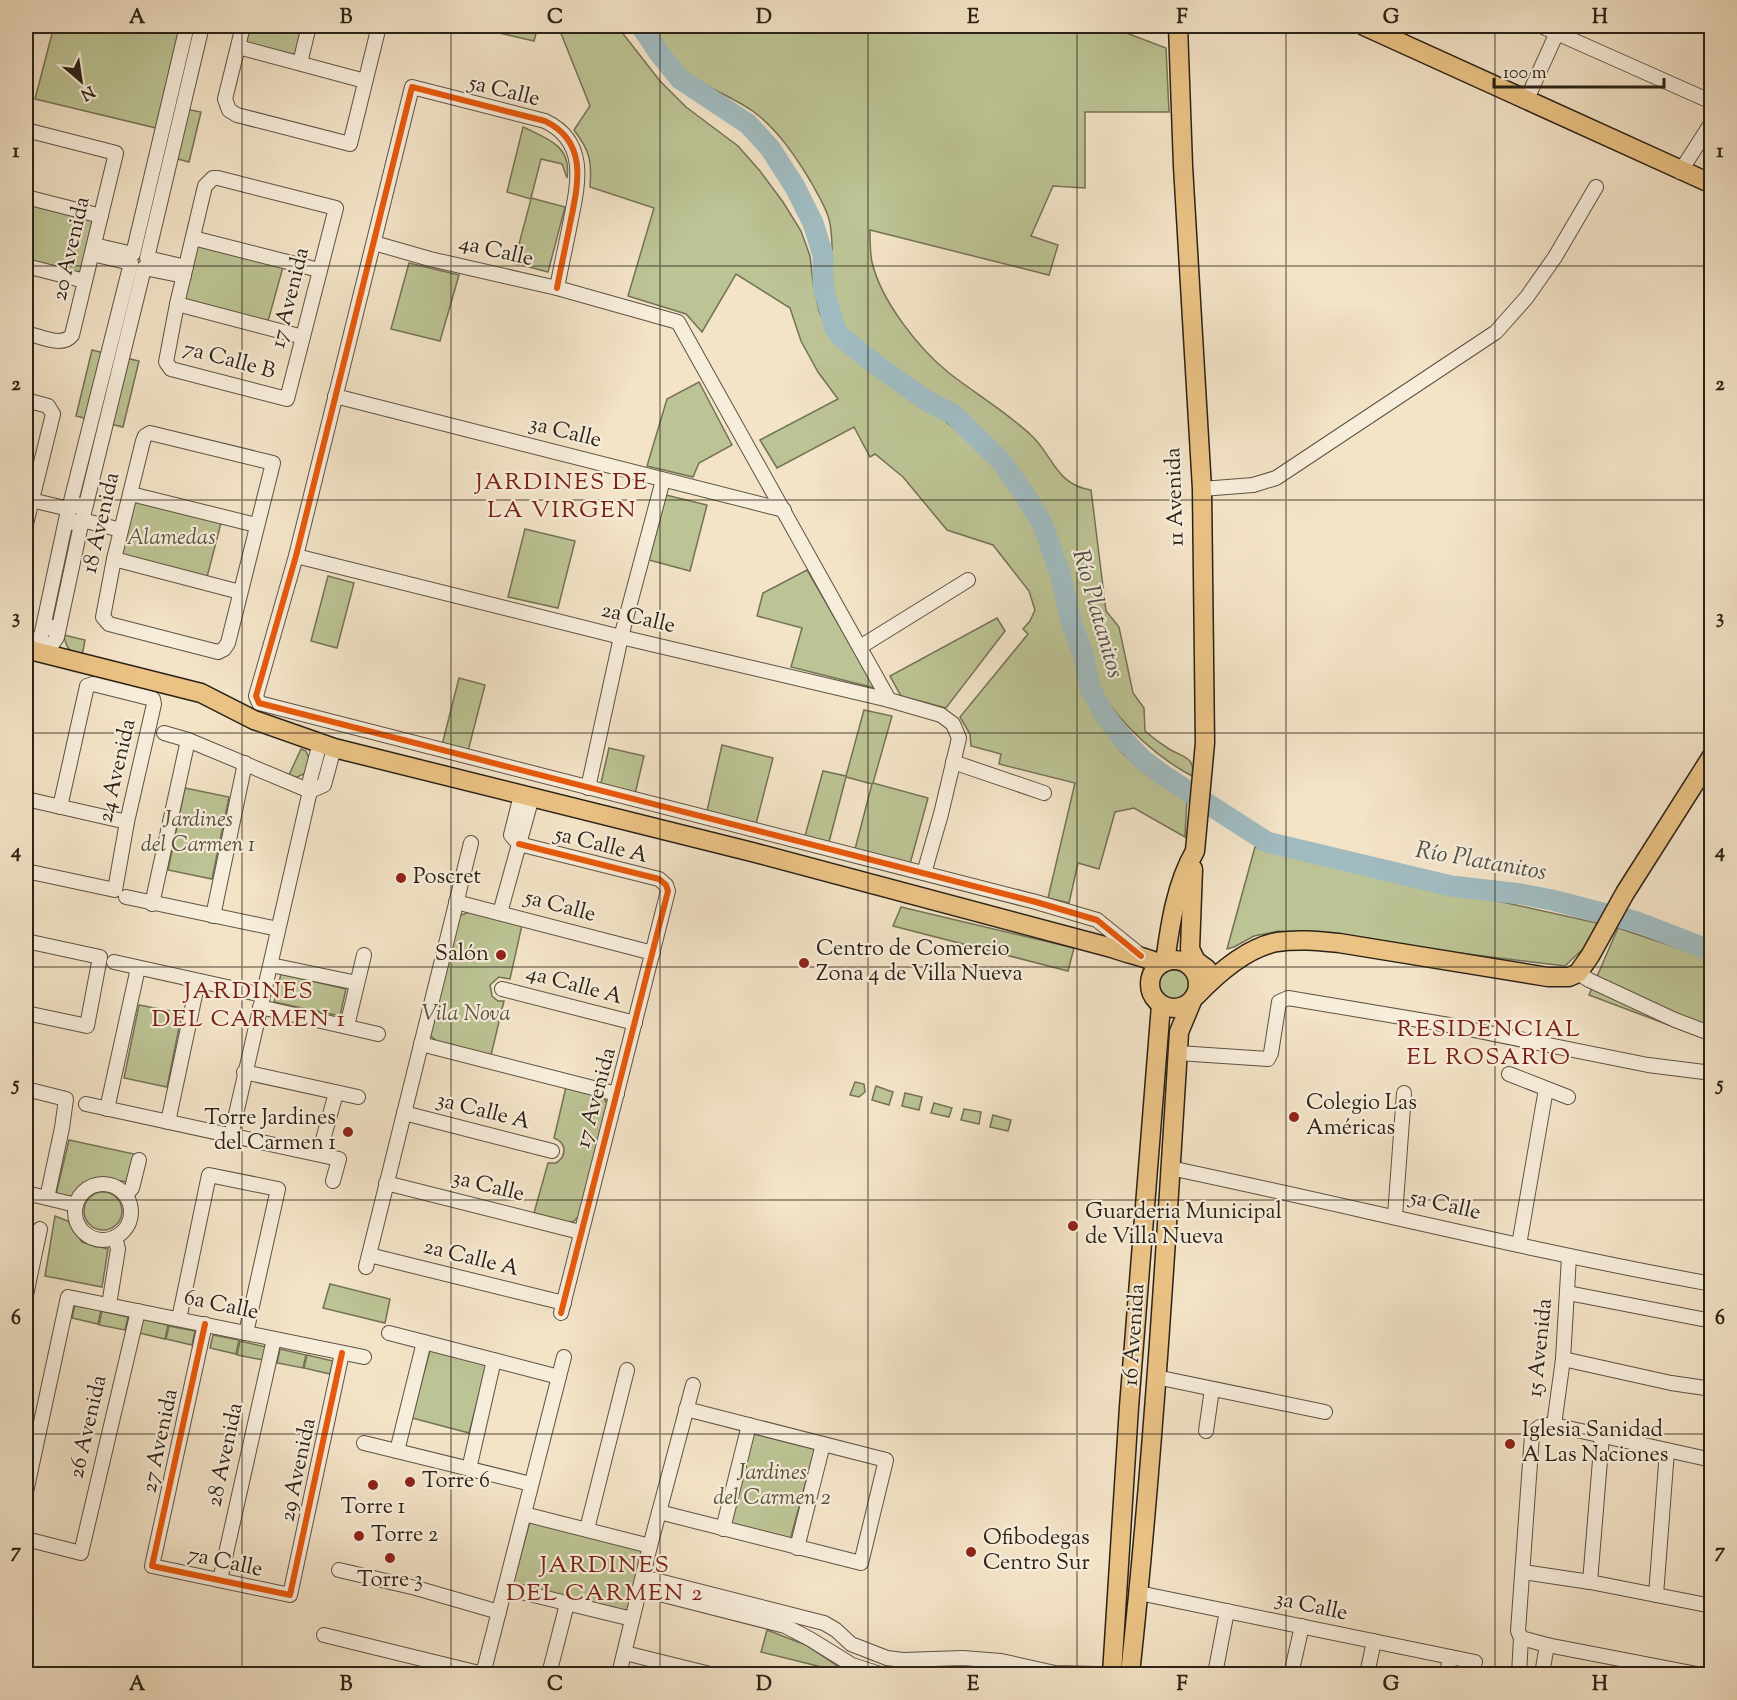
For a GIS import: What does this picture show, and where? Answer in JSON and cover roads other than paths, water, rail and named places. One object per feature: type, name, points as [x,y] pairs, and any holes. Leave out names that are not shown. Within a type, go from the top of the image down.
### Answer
[{"type":"main road","name":"11 Avenida","points":[[1163,963],[1188,862],[1195,851],[1205,743],[1202,489],[1183,165],[1178,26]]},
{"type":"main road","points":[[1364,26],[1680,172],[1712,184]]},
{"type":"main road","points":[[27,649],[201,693],[254,720],[327,745],[1124,948],[1163,963],[1179,960],[1192,967],[1198,979],[1199,985],[1194,999]]},
{"type":"main road","points":[[1124,948],[1156,999],[1173,1009],[1180,1008],[1194,999],[1224,970],[1248,953],[1275,942],[1304,940],[1339,944],[1548,977],[1569,977],[1578,973],[1590,957],[1625,893],[1712,756]]},
{"type":"main road","points":[[1195,851],[1190,949],[1196,961],[1205,968],[1224,970]]},
{"type":"main road","points":[[1156,999],[1151,977],[1163,963]]},
{"type":"main road","name":"16 Avenida","points":[[1112,1674],[1156,999]]},
{"type":"main road","name":"16 Avenida","points":[[1130,1674],[1139,1593],[1156,1377],[1179,1032],[1194,999]]},
{"type":"main road","points":[[1123,1506],[1145,1507]]},
{"type":"street","points":[[56,637],[139,261],[187,26]]},
{"type":"street","points":[[27,649],[37,646],[41,634],[68,512],[202,26]]},
{"type":"street","points":[[243,26],[226,96],[227,108],[237,115],[350,144],[379,26]]},
{"type":"street","points":[[300,63],[309,26]]},
{"type":"street","points":[[1541,26],[1558,29],[1712,102]]},
{"type":"street","points":[[1527,101],[1558,29]]},
{"type":"street","points":[[237,47],[365,81]]},
{"type":"street","name":"5a Calle","points":[[374,243],[412,87],[545,121],[563,132],[577,160],[579,180],[557,288]]},
{"type":"street","points":[[1680,172],[1712,122]]},
{"type":"street","name":"20 Avenida","points":[[26,130],[116,153],[72,335],[67,341],[55,341],[26,333]]},
{"type":"street","name":"17 Avenida","points":[[193,238],[205,186],[209,180],[218,178],[336,208],[287,399]]},
{"type":"street","points":[[1202,489],[1253,485],[1276,478],[1496,332],[1533,289],[1555,257],[1596,187]]},
{"type":"street","points":[[26,196],[101,216]]},
{"type":"street","points":[[303,337],[177,304],[193,238],[319,270]]},
{"type":"street","points":[[374,243],[296,556],[256,696],[259,703],[924,873],[1097,920],[1124,948]]},
{"type":"street","name":"4a Calle","points":[[374,243],[430,259],[557,288],[678,322],[784,510]]},
{"type":"street","points":[[93,250],[185,271]]},
{"type":"street","points":[[26,266],[85,281]]},
{"type":"street","name":"7a Calle B","points":[[177,304],[165,359],[171,369],[287,399]]},
{"type":"street","name":"3a Calle","points":[[335,396],[784,510]]},
{"type":"street","points":[[26,400],[50,407],[53,418],[32,469],[26,524]]},
{"type":"street","name":"18 Avenida","points":[[240,592],[228,643],[222,650],[213,652],[109,624],[104,619],[102,614],[114,559],[143,441],[148,434],[155,433],[273,463],[256,525]]},
{"type":"street","points":[[588,788],[621,637],[663,480]]},
{"type":"street","points":[[114,559],[240,592],[256,525],[130,494]]},
{"type":"street","points":[[30,503],[68,512]]},
{"type":"street","points":[[68,512],[72,505],[78,504],[82,507],[83,516]]},
{"type":"street","points":[[784,510],[889,700]]},
{"type":"street","points":[[83,516],[122,526]]},
{"type":"street","name":"2a Calle","points":[[296,556],[621,637],[889,700],[948,719],[953,724],[959,738],[953,762]]},
{"type":"street","points":[[860,647],[969,580]]},
{"type":"street","points":[[41,634],[45,627],[51,626],[55,630],[58,650],[64,658]]},
{"type":"street","name":"24 Avenida","points":[[60,807],[87,686],[93,684],[149,697],[154,701],[127,822],[120,894]]},
{"type":"street","points":[[164,734],[188,740],[310,791]]},
{"type":"street","points":[[152,904],[188,740]]},
{"type":"street","points":[[231,1136],[310,791],[310,780],[327,745]]},
{"type":"street","points":[[924,873],[953,762],[1044,793]]},
{"type":"street","points":[[213,916],[246,763]]},
{"type":"street","points":[[500,913],[515,839],[527,796]]},
{"type":"street","points":[[26,799],[127,822]]},
{"type":"street","name":"5a Calle A","points":[[515,839],[659,879],[666,885],[668,891]]},
{"type":"street","points":[[386,1184],[471,843]]},
{"type":"street","points":[[26,871],[152,904],[278,929]]},
{"type":"street","name":"17 Avenida","points":[[562,1308],[668,891]]},
{"type":"street","name":"5a Calle","points":[[456,902],[653,953]]},
{"type":"street","points":[[26,941],[100,957],[87,1026],[26,1013]]},
{"type":"street","points":[[347,1026],[364,956]]},
{"type":"street","points":[[114,962],[198,981],[378,1034]]},
{"type":"street","points":[[271,965],[357,983]]},
{"type":"street","points":[[107,1109],[138,968]]},
{"type":"street","points":[[1578,973],[1675,1020],[1712,1034]]},
{"type":"street","points":[[168,1122],[198,981]]},
{"type":"street","name":"4a Calle A","points":[[502,989],[635,1023]]},
{"type":"street","points":[[1178,1053],[1268,1059],[1271,1053],[1279,1002],[1288,998],[1449,1024],[1648,1065],[1712,1073]]},
{"type":"street","points":[[421,1044],[617,1094]]},
{"type":"street","points":[[244,1072],[358,1097]]},
{"type":"street","points":[[1509,1074],[1568,1097]]},
{"type":"street","points":[[26,1089],[66,1098],[47,1198]]},
{"type":"street","points":[[1519,1245],[1546,1089]]},
{"type":"street","points":[[320,1154],[336,1093]]},
{"type":"street","points":[[1395,1216],[1404,1093]]},
{"type":"street","points":[[86,1104],[339,1159],[333,1181]]},
{"type":"street","name":"3a Calle A","points":[[404,1113],[552,1151]]},
{"type":"street","points":[[126,1195],[132,1188],[139,1160]]},
{"type":"street","name":"5a Calle","points":[[1170,1168],[1395,1216],[1569,1257],[1712,1284]]},
{"type":"street","points":[[179,1319],[209,1174],[278,1189],[246,1333]]},
{"type":"street","points":[[100,1184],[116,1186],[126,1195],[131,1206],[130,1222],[126,1229],[115,1237],[104,1240],[87,1235],[77,1222],[76,1205],[85,1191],[100,1184]]},
{"type":"street","name":"3a Calle","points":[[386,1184],[580,1232]]},
{"type":"street","name":"2a Calle A","points":[[386,1184],[368,1262],[562,1308]]},
{"type":"street","points":[[26,1193],[76,1205]]},
{"type":"street","points":[[26,1294],[40,1228]]},
{"type":"street","points":[[109,1305],[118,1249],[115,1237]]},
{"type":"street","name":"15 Avenida","points":[[1519,1674],[1521,1638],[1518,1631],[1532,1435],[1540,1426],[1554,1425],[1563,1359],[1569,1257]]},
{"type":"street","points":[[1568,1293],[1712,1321]]},
{"type":"street","name":"6a Calle","points":[[26,1492],[68,1297],[364,1357]]},
{"type":"street","name":"26 Avenida","points":[[26,1539],[81,1553],[138,1311]]},
{"type":"street","name":"27 Avenida","points":[[152,1566],[205,1324]]},
{"type":"street","points":[[389,1333],[559,1377]]},
{"type":"street","name":"28 Avenida","points":[[220,1580],[274,1338]]},
{"type":"street","points":[[397,1450],[424,1342]]},
{"type":"street","name":"29 Avenida","points":[[290,1595],[342,1353]]},
{"type":"street","points":[[324,1635],[483,1674],[564,1357]]},
{"type":"street","points":[[1563,1359],[1671,1383],[1712,1389]]},
{"type":"street","points":[[469,1469],[494,1360]]},
{"type":"street","points":[[587,1529],[627,1370]]},
{"type":"street","points":[[1156,1377],[1325,1412]]},
{"type":"street","points":[[619,1674],[693,1385]]},
{"type":"street","points":[[1206,1431],[1212,1389]]},
{"type":"street","points":[[660,1512],[861,1563],[886,1460],[686,1408]]},
{"type":"street","points":[[723,1529],[749,1425]]},
{"type":"street","points":[[1554,1425],[1712,1460]]},
{"type":"street","points":[[1590,1582],[1602,1436]]},
{"type":"street","points":[[364,1443],[531,1484]]},
{"type":"street","points":[[797,1548],[823,1444]]},
{"type":"street","points":[[1656,1595],[1667,1450]]},
{"type":"street","points":[[524,1514],[650,1546]]},
{"type":"street","name":"7a Calle","points":[[152,1566],[290,1595]]},
{"type":"street","points":[[339,1570],[427,1591],[499,1612]]},
{"type":"street","points":[[1522,1572],[1590,1582],[1712,1606]]},
{"type":"street","points":[[642,1583],[787,1620],[824,1623],[853,1645],[890,1659],[963,1658],[1001,1661],[1055,1673],[1098,1674]]},
{"type":"street","points":[[505,1588],[632,1619]]},
{"type":"street","name":"3a Calle","points":[[1139,1593],[1474,1662]]},
{"type":"street","points":[[549,1674],[567,1604]]},
{"type":"street","points":[[1215,1674],[1227,1611]]},
{"type":"street","points":[[787,1620],[810,1639],[843,1660],[861,1669],[880,1674]]},
{"type":"street","points":[[1291,1674],[1302,1626]]},
{"type":"street","points":[[1521,1638],[1697,1674]]},
{"type":"street","points":[[1367,1674],[1374,1641]]},
{"type":"street","points":[[843,1660],[853,1645]]},
{"type":"street","points":[[1542,1674],[1547,1645]]},
{"type":"street","points":[[625,1653],[687,1672],[710,1674]]},
{"type":"street","points":[[1447,1674],[1450,1657]]},
{"type":"street","points":[[888,1674],[890,1659]]},
{"type":"waterway","name":"Río Platanitos","points":[[641,26],[680,79],[748,124],[770,148],[795,187],[813,223],[823,255],[823,287],[835,328],[840,336],[927,401],[953,414],[1001,461],[1023,492],[1042,523],[1060,573],[1091,690],[1104,714],[1143,760],[1267,842],[1451,886],[1552,900],[1637,922],[1712,951]]},
{"type":"place","name":"Poscret","points":[[401,878]]},
{"type":"place","name":"Salón","points":[[501,955]]},
{"type":"place","name":"Centro de Comercio Zona 4 de Villa Nueva","points":[[804,963]]},
{"type":"place","name":"Colegio Las Américas","points":[[1294,1117]]},
{"type":"place","name":"Torre Jardines del Carmen 1","points":[[348,1132]]},
{"type":"place","name":"Guarderia Municipal de Villa Nueva","points":[[1073,1226]]},
{"type":"place","name":"Iglesia Sanidad A Las Naciones","points":[[1510,1444]]},
{"type":"place","name":"Torre 6","points":[[410,1482]]},
{"type":"place","name":"Torre 1","points":[[373,1485]]},
{"type":"place","name":"Torre 2","points":[[359,1536]]},
{"type":"place","name":"Ofibodegas Centro Sur","points":[[971,1552]]},
{"type":"place","name":"Torre 3","points":[[390,1558]]},
{"type":"district","name":"JARDINES DE LA VIRGEN","points":[[562,497]]},
{"type":"district","name":"JARDINES DEL CARMEN 1","points":[[249,1006]]},
{"type":"district","name":"RESIDENCIAL EL ROSARIO","points":[[1489,1044]]},
{"type":"district","name":"JARDINES DEL CARMEN 2","points":[[605,1580]]},
{"type":"park label","name":"Alamedas","points":[[171,539]]},
{"type":"park label","name":"Jardines del Carmen 1","points":[[198,834]]},
{"type":"park label","name":"Vila Nova","points":[[466,1015]]},
{"type":"park label","name":"Jardines del Carmen 2","points":[[772,1486]]}]
